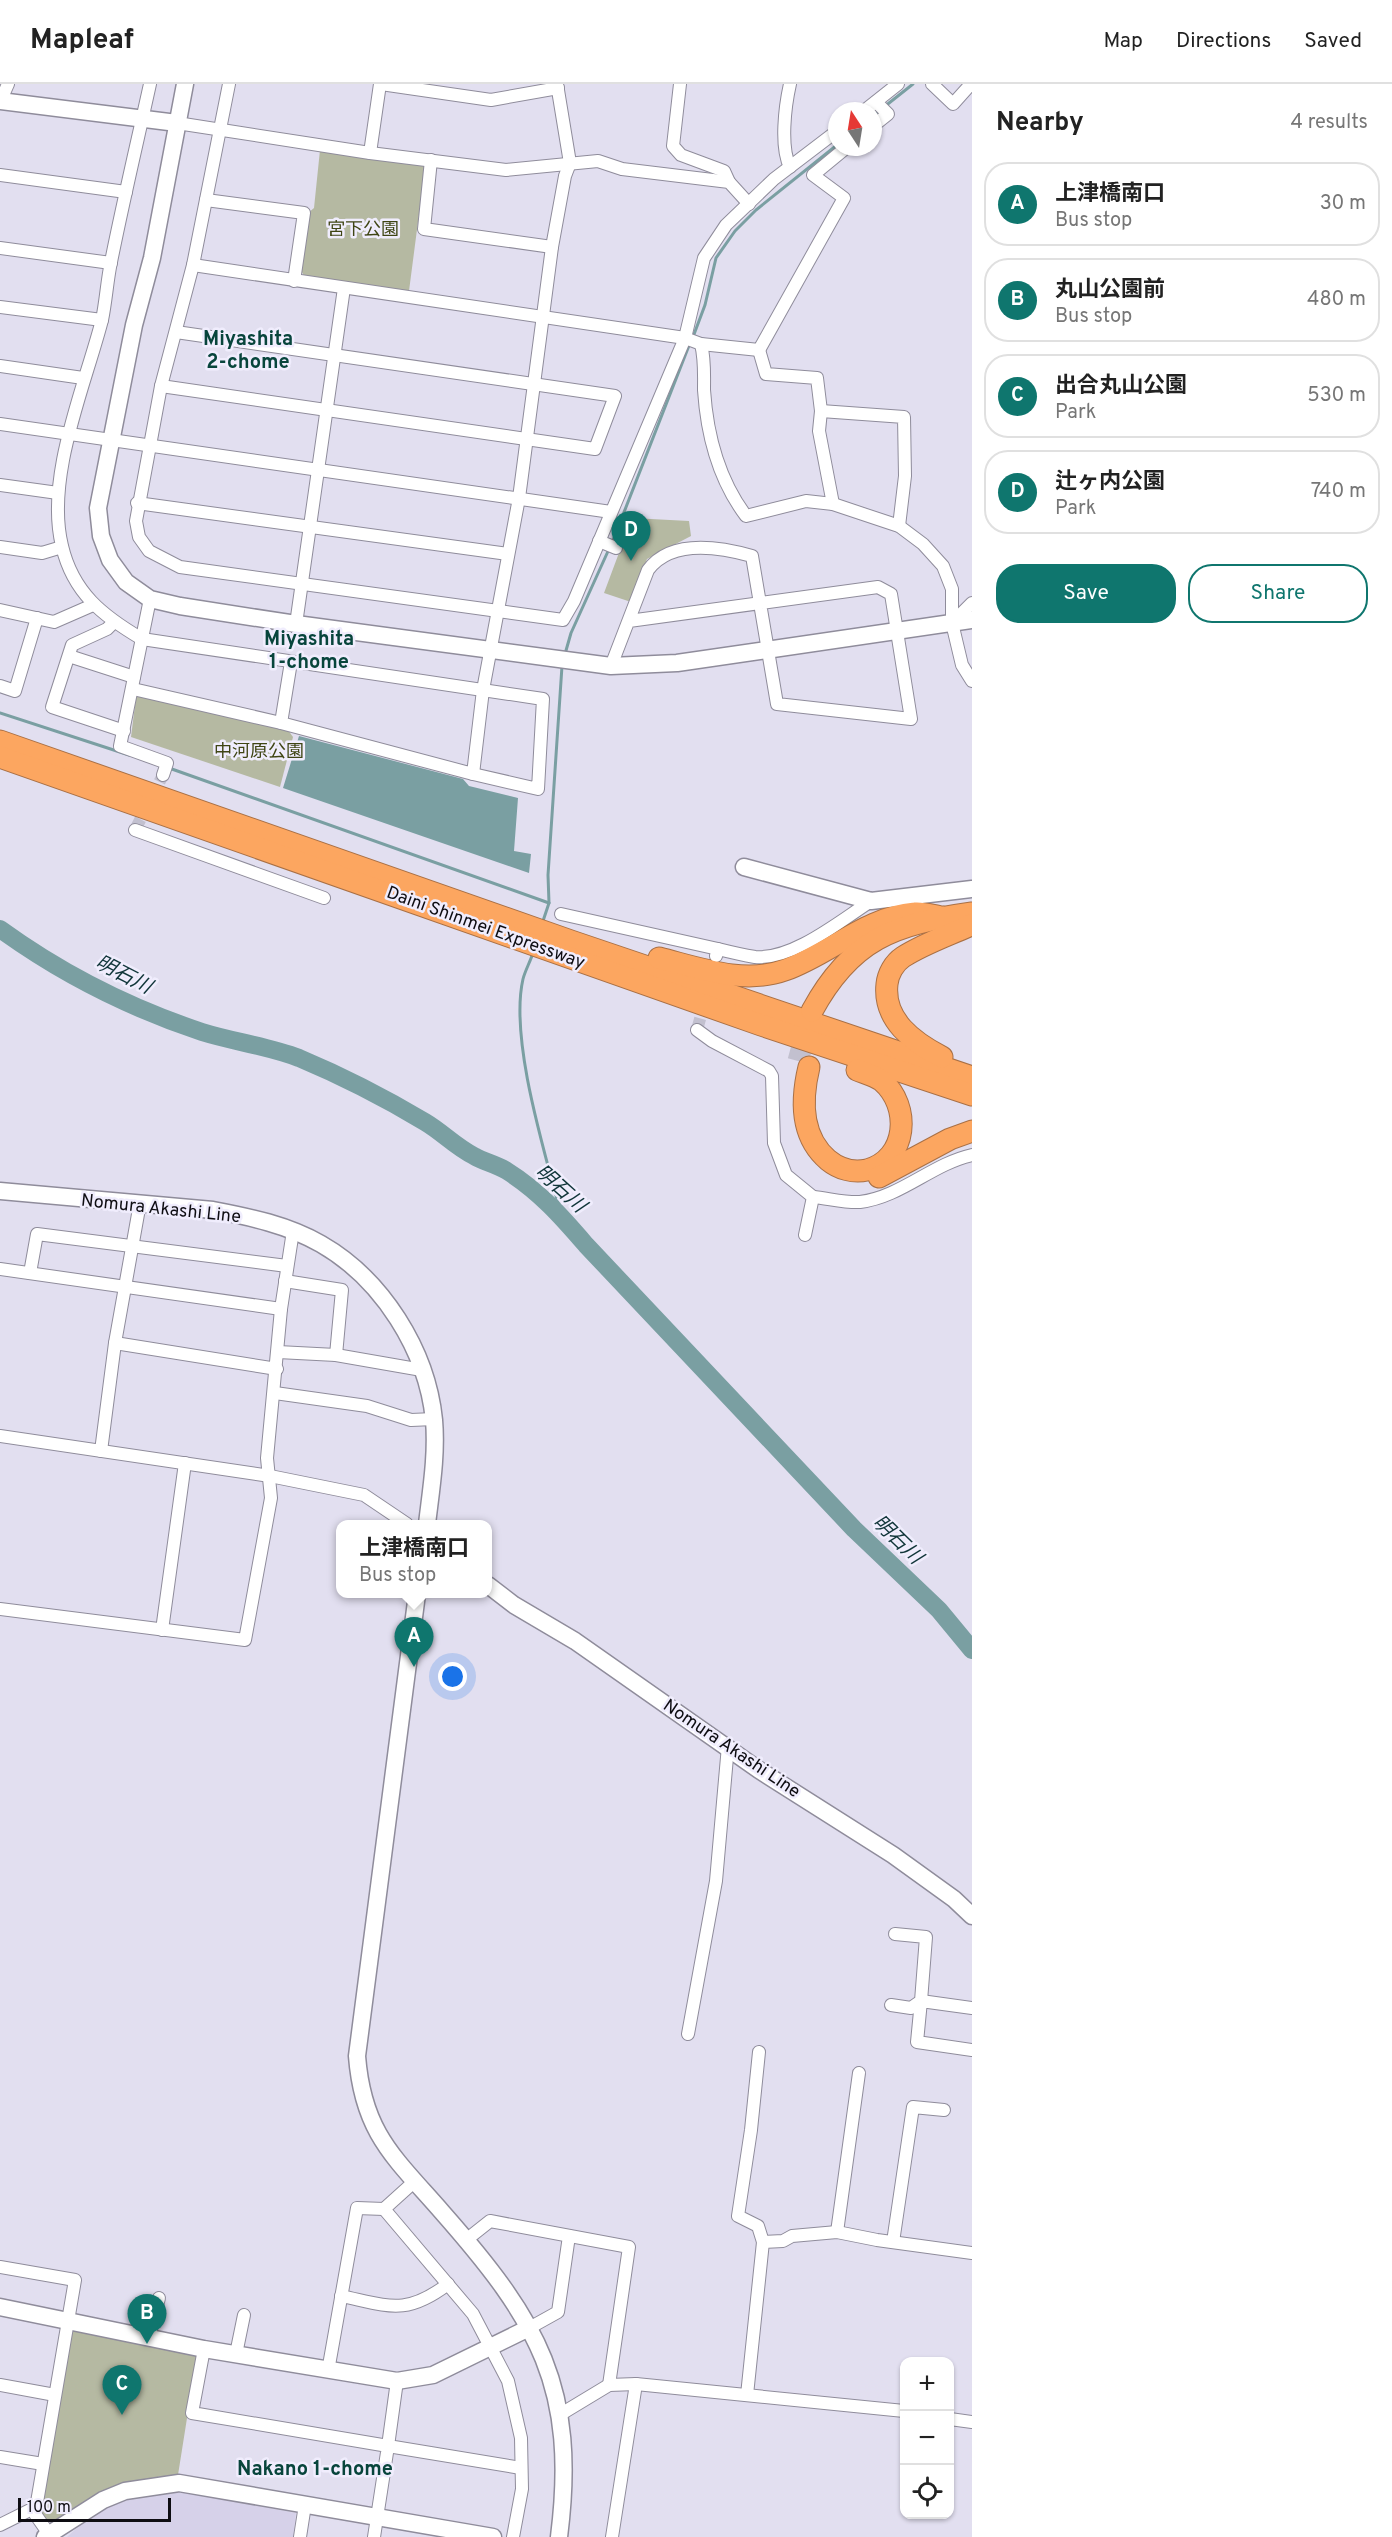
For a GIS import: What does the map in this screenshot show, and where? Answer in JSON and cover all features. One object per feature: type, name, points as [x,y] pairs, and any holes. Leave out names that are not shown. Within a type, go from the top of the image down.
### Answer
[{"type":"highway","name":"Daini Shinmei Expressway","points":[[0,741],[480,916],[504,917],[761,1025],[972,1095]]},
{"type":"highway","name":"Daini Shinmei Expressway","points":[[0,757],[968,1076]]},
{"type":"highway","points":[[570,944],[727,974],[755,976],[785,970],[874,922],[916,912],[942,917]]},
{"type":"highway","points":[[972,913],[942,917],[877,938],[846,960],[827,983],[818,1013],[863,960],[878,951],[914,935],[943,928],[972,925]]},
{"type":"highway","points":[[968,1076],[950,1062],[921,1046],[896,1023],[886,996],[888,974],[902,958],[972,925]]},
{"type":"highway","points":[[761,1025],[788,1043],[880,1080],[891,1092],[902,1118],[901,1136],[890,1156],[868,1170],[838,1167],[821,1154],[807,1134],[803,1064],[793,1098],[793,1120],[797,1141],[806,1156],[831,1174],[847,1180],[879,1177],[950,1139],[972,1131]]},
{"type":"street","points":[[8,84],[0,102],[177,123],[370,153],[506,170],[598,161],[622,169],[729,182]]},
{"type":"street","points":[[69,656],[134,683],[473,774],[538,789],[543,699],[142,639],[114,622],[93,605],[74,577],[62,546],[58,493],[82,378],[102,320],[111,263],[150,84]]},
{"type":"street","points":[[185,84],[152,258],[134,325],[98,508],[100,536],[110,560],[126,582],[150,599],[180,606],[296,624],[612,666],[677,663],[972,620]]},
{"type":"street","points":[[229,84],[193,266],[161,386],[137,503],[136,521],[139,537],[149,551],[162,560],[180,567],[563,620],[685,338],[704,258],[726,225],[794,164],[828,138]]},
{"type":"street","points":[[370,153],[381,84],[491,100],[558,86],[570,163],[565,176],[552,247],[519,498],[483,690],[473,774]]},
{"type":"street","points":[[680,84],[673,146],[681,155],[724,171],[729,182],[749,204]]},
{"type":"street","points":[[790,84],[785,106],[785,158],[844,198],[759,350],[766,374],[817,378],[821,411],[819,431],[833,504]]},
{"type":"street","points":[[876,102],[898,84]]},
{"type":"street","points":[[932,84],[953,104],[971,84]]},
{"type":"street","points":[[882,108],[888,114],[882,119]]},
{"type":"street","points":[[813,175],[836,156]]},
{"type":"street","points":[[431,160],[424,229],[552,247]]},
{"type":"street","points":[[0,176],[126,192]]},
{"type":"street","points":[[206,200],[304,213],[294,281]]},
{"type":"street","points":[[0,248],[111,263]]},
{"type":"street","points":[[193,266],[544,316],[685,338],[701,344],[759,350]]},
{"type":"street","points":[[296,624],[300,583],[344,288]]},
{"type":"street","points":[[0,307],[102,320]]},
{"type":"street","points":[[161,386],[595,449],[615,396],[176,332]]},
{"type":"street","points":[[701,344],[710,439],[732,497],[746,516],[806,501],[833,504],[899,526],[923,544],[943,566],[952,589],[952,622],[962,665],[972,681]]},
{"type":"street","points":[[0,366],[82,378]]},
{"type":"street","points":[[821,411],[904,417],[905,476],[899,526]]},
{"type":"street","points":[[0,424],[611,512]]},
{"type":"street","points":[[0,485],[58,493]]},
{"type":"street","points":[[137,503],[508,554]]},
{"type":"street","points":[[599,541],[616,548]]},
{"type":"street","points":[[0,547],[42,553],[62,546]]},
{"type":"street","points":[[612,666],[648,570],[656,559],[682,549],[728,549],[752,556],[760,604],[768,650],[777,704],[911,719],[891,594],[878,587],[760,604],[629,621]]},
{"type":"street","points":[[150,599],[120,746],[167,763],[163,776]]},
{"type":"street","points":[[952,622],[972,603]]},
{"type":"street","points":[[0,610],[54,622],[93,605]]},
{"type":"street","points":[[0,686],[15,691],[38,618]]},
{"type":"street","points":[[114,622],[107,629],[72,645],[52,707],[124,731]]},
{"type":"street","points":[[281,723],[291,662]]},
{"type":"street","points":[[135,830],[324,898]]},
{"type":"street","points":[[744,867],[871,901],[972,889]]},
{"type":"street","points":[[561,914],[717,953],[757,957],[786,951],[808,942],[871,901]]},
{"type":"street","points":[[697,1030],[712,1041],[769,1071],[772,1076],[774,1143],[786,1175],[813,1197],[859,1202],[891,1193],[952,1159],[972,1155]]},
{"type":"street","name":"Nomura Akashi Line","points":[[0,1191],[213,1210],[293,1231],[322,1245],[370,1284],[402,1326],[422,1370],[434,1419],[434,1464],[427,1520]]},
{"type":"street","points":[[805,1235],[813,1197]]},
{"type":"street","points":[[101,1451],[115,1343],[140,1203]]},
{"type":"street","points":[[0,1609],[245,1640],[271,1498],[267,1458],[275,1393],[281,1308],[293,1231]]},
{"type":"street","points":[[30,1273],[37,1234],[287,1266]]},
{"type":"street","points":[[0,1269],[281,1308]]},
{"type":"street","points":[[285,1281],[342,1290],[336,1355]]},
{"type":"street","points":[[115,1343],[277,1369]]},
{"type":"street","points":[[278,1352],[336,1355],[422,1370]]},
{"type":"street","points":[[275,1393],[367,1407],[411,1420],[434,1419]]},
{"type":"street","points":[[0,1436],[270,1476],[364,1495],[401,1520]]},
{"type":"street","points":[[162,1630],[185,1463]]},
{"type":"street","name":"Nomura Akashi Line","points":[[492,1588],[514,1605],[575,1641],[728,1746],[759,1770],[893,1855],[954,1899],[972,1916]]},
{"type":"street","points":[[416,1598],[357,2056],[359,2084],[369,2118],[384,2145],[486,2261],[531,2327],[545,2359],[561,2414],[564,2496],[559,2537]]},
{"type":"street","points":[[688,2034],[716,1881],[728,1746]]},
{"type":"street","points":[[895,1934],[927,1937],[917,2042],[972,2050]]},
{"type":"street","points":[[891,2005],[911,2008],[921,2001],[972,2008]]},
{"type":"street","points":[[747,2396],[763,2242],[758,2226],[738,2216],[751,2130],[759,2052]]},
{"type":"street","points":[[837,2232],[859,2073]]},
{"type":"street","points":[[892,2242],[913,2107],[944,2110]]},
{"type":"street","points":[[328,2371],[357,2208],[384,2209],[415,2181]]},
{"type":"street","points":[[384,2209],[473,2314],[508,2380],[521,2438],[522,2489],[513,2537]]},
{"type":"street","points":[[466,2240],[490,2221],[629,2247],[609,2385]]},
{"type":"street","points":[[763,2242],[783,2241],[792,2236],[837,2232],[972,2253]]},
{"type":"street","points":[[0,2307],[204,2349],[397,2381],[432,2375],[558,2312],[569,2236]]},
{"type":"street","points":[[0,2267],[75,2280],[35,2514],[47,2536],[103,2500],[151,2486],[179,2483],[493,2537]]},
{"type":"street","points":[[341,2296],[398,2308],[427,2300],[448,2284]]},
{"type":"street","points":[[149,2337],[159,2298]]},
{"type":"street","points":[[236,2354],[244,2315]]},
{"type":"street","points":[[204,2349],[192,2413],[521,2468]]},
{"type":"street","points":[[374,2537],[397,2381]]},
{"type":"street","points":[[561,2414],[609,2385],[636,2384],[900,2411]]},
{"type":"street","points":[[612,2537],[636,2384]]},
{"type":"street","points":[[0,2385],[55,2395]]},
{"type":"street","points":[[954,2420],[972,2422]]},
{"type":"street","points":[[0,2457],[43,2464]]},
{"type":"street","points":[[300,2537],[305,2505]]},
{"type":"street","points":[[0,2525],[36,2507]]},
{"type":"shaded area","points":[[299,736],[463,779],[469,786],[518,798],[514,851],[531,854],[529,873],[283,788]]},
{"type":"shaded area","points":[[190,2493],[296,2513],[293,2537],[67,2537],[96,2511],[139,2496]]},
{"type":"green space","name":"宮下公園","points":[[320,150],[420,163],[425,168],[409,291],[305,278],[300,268],[308,213],[314,208]]},
{"type":"green space","points":[[632,518],[689,521],[691,536],[647,559],[631,602],[604,593]]},
{"type":"green space","name":"中河原公園","points":[[141,694],[288,730],[293,737],[280,787],[131,737],[136,697]]},
{"type":"green space","points":[[71,2328],[197,2355],[178,2475],[127,2484],[98,2496],[54,2522],[46,2521],[40,2513]]},
{"type":"waterway","points":[[884,107],[913,84]]},
{"type":"waterway","points":[[693,337],[705,305],[716,258],[735,231],[756,210],[828,152]]},
{"type":"waterway","points":[[612,543],[690,343]]},
{"type":"waterway","points":[[565,654],[571,633],[609,549]]},
{"type":"waterway","points":[[543,921],[549,903],[548,875],[562,666]]},
{"type":"waterway","points":[[0,713],[129,755]]},
{"type":"waterway","points":[[169,768],[549,903]]},
{"type":"waterway","name":"明石川","points":[[0,929],[48,961],[123,1001],[202,1032],[299,1058],[347,1080],[425,1122],[467,1152],[519,1179],[559,1215],[854,1529],[939,1610],[972,1650]]},
{"type":"waterway","points":[[533,953],[523,979],[520,1004],[521,1033],[531,1098],[562,1218]]},
{"type":"tunnel","points":[[135,830],[163,775]]},
{"type":"tunnel","points":[[697,1030],[705,1001]]},
{"type":"tunnel","points":[[798,1061],[808,1024]]},
{"type":"place","name":"辻ヶ内公園","points":[[631,561]]},
{"type":"place","name":"上津橋南口","points":[[414,1667]]},
{"type":"place","name":"丸山公園前","points":[[147,2344]]},
{"type":"place","name":"出合丸山公園","points":[[122,2415]]},
{"type":"district","name":"Miyashita 2-chome","points":[[248,350]]},
{"type":"district","name":"Miyashita 1-chome","points":[[309,650]]},
{"type":"district","name":"Nakano 1-chome","points":[[315,2468]]}]
